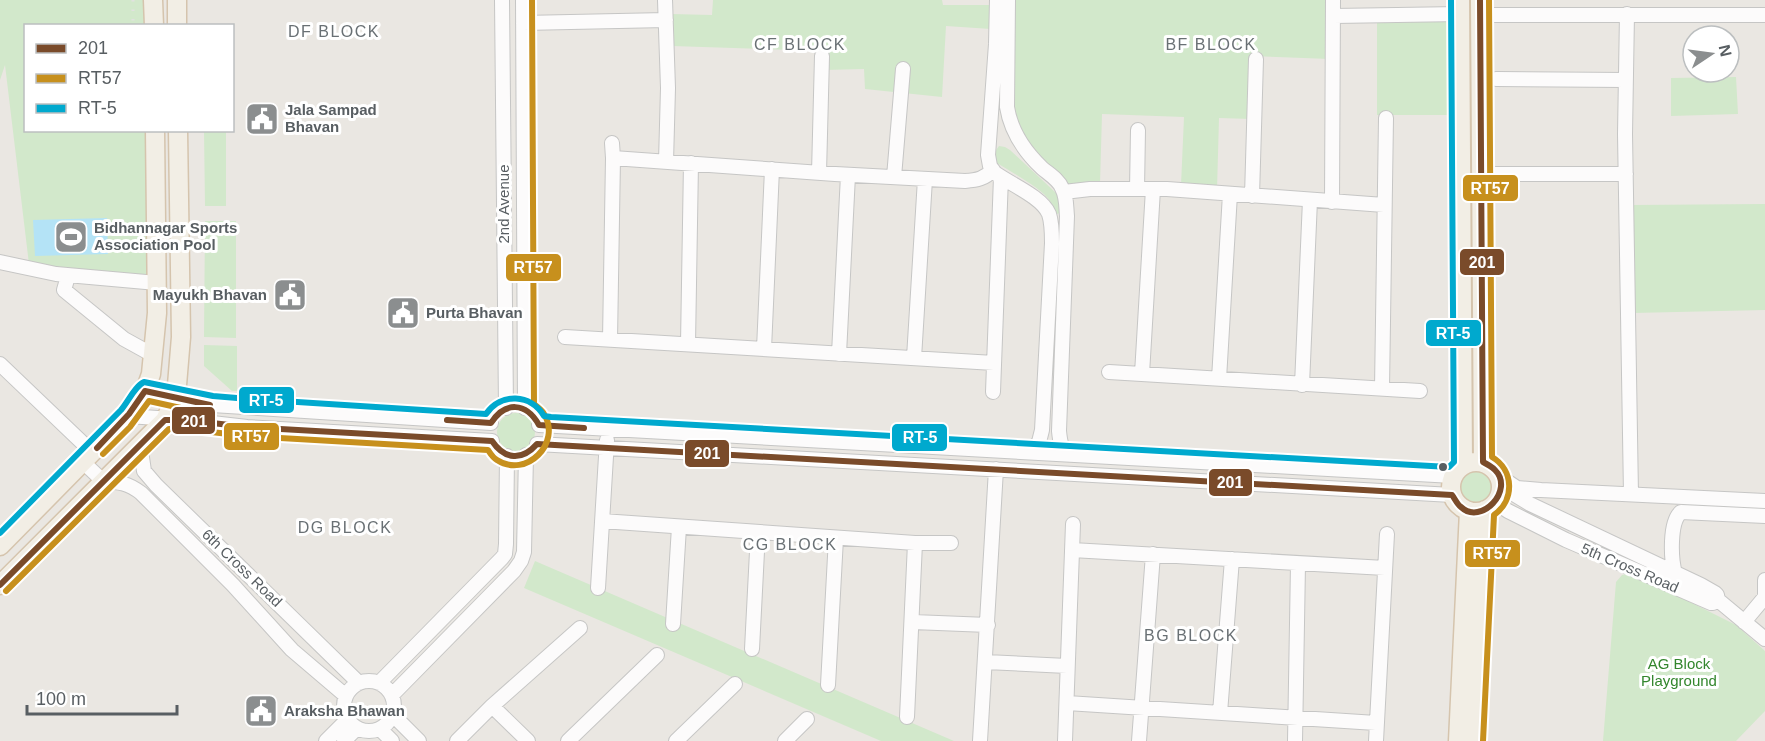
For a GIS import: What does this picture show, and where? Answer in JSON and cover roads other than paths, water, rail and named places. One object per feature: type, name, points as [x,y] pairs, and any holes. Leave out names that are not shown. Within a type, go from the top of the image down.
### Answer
[{"type":"main road","points":[[153,0],[154,24]]},
{"type":"main road","points":[[177,0],[177,24]]},
{"type":"main road","points":[[1458,471],[1460,7]]},
{"type":"main road","points":[[1480,7],[1483,462]]},
{"type":"main road","points":[[0,546],[128,416],[145,391],[151,374],[157,313],[155,132]]},
{"type":"main road","points":[[0,585],[165,420],[176,397],[181,337],[178,132]]},
{"type":"main road","points":[[155,169],[178,169]]},
{"type":"main road","points":[[1458,741],[1495,469],[1483,462],[1470,462],[1458,471],[1452,481],[1452,495],[1458,504],[1490,497]]},
{"type":"main road","points":[[1474,741],[1490,497]]},
{"type":"street","name":"2nd Avenue","points":[[502,0],[506,408]]},
{"type":"street","name":"2nd Avenue","points":[[523,0],[525,408]]},
{"type":"street","points":[[665,0],[668,88],[666,162]]},
{"type":"street","points":[[997,0],[988,155],[990,166],[997,174],[1040,202],[1051,220],[1052,243],[1042,430],[1039,442],[1029,452]]},
{"type":"street","points":[[1008,0],[1007,107],[1014,130],[1030,156],[1061,185],[1064,192],[1067,216],[1059,431],[1060,442],[1068,454]]},
{"type":"street","points":[[1332,202],[1333,0]]},
{"type":"street","points":[[1334,16],[1460,7]]},
{"type":"street","points":[[1480,7],[1627,14],[1654,7],[1765,15]]},
{"type":"street","points":[[1627,14],[1626,174],[1631,494]]},
{"type":"street","points":[[523,22],[666,20]]},
{"type":"street","points":[[503,47],[523,47]]},
{"type":"street","points":[[819,173],[822,56]]},
{"type":"street","points":[[1252,196],[1256,59]]},
{"type":"street","points":[[894,177],[903,69]]},
{"type":"street","points":[[1496,79],[1626,80]]},
{"type":"street","points":[[1382,388],[1386,118]]},
{"type":"street","points":[[989,144],[1014,130]]},
{"type":"street","points":[[1137,189],[1138,130]]},
{"type":"street","points":[[610,340],[612,142]]},
{"type":"street","points":[[613,158],[965,181],[979,180],[997,174]]},
{"type":"street","points":[[688,344],[691,163]]},
{"type":"street","points":[[765,349],[772,169]]},
{"type":"street","points":[[993,392],[997,174]]},
{"type":"street","points":[[1481,174],[1626,174]]},
{"type":"street","points":[[839,354],[848,175]]},
{"type":"street","points":[[914,358],[925,179]]},
{"type":"street","points":[[1064,192],[1090,189],[1153,189],[1384,205]]},
{"type":"street","points":[[1142,374],[1153,189]]},
{"type":"street","points":[[1219,379],[1230,194]]},
{"type":"street","points":[[1302,384],[1310,200]]},
{"type":"street","points":[[1051,220],[1067,216]]},
{"type":"street","points":[[0,262],[68,276],[157,283]]},
{"type":"street","points":[[68,276],[64,290],[124,339],[153,355]]},
{"type":"street","points":[[1047,334],[1062,334]]},
{"type":"street","points":[[566,337],[994,363]]},
{"type":"street","points":[[0,364],[88,457],[103,481],[121,482],[132,486],[232,585],[292,650],[346,696]]},
{"type":"street","points":[[1109,372],[1420,391]]},
{"type":"street","points":[[145,391],[212,405],[491,423]]},
{"type":"street","points":[[519,406],[525,408],[534,415],[540,425],[537,444],[526,455],[507,456],[498,450],[492,441],[491,423],[497,414],[506,408],[519,406]]},
{"type":"street","points":[[128,416],[247,427],[492,441]]},
{"type":"street","points":[[540,425],[1068,454],[1458,471]]},
{"type":"street","points":[[598,588],[608,448],[607,429]]},
{"type":"street","name":"6th Cross Road","points":[[140,444],[144,471],[156,485],[360,683]]},
{"type":"street","points":[[537,444],[1452,495]]},
{"type":"street","points":[[913,465],[914,446]]},
{"type":"street","points":[[392,695],[480,607],[520,563],[524,552],[526,455]]},
{"type":"street","points":[[379,683],[505,554],[507,456]]},
{"type":"street","points":[[980,741],[996,469]]},
{"type":"street","points":[[1490,497],[1517,488],[1765,501]]},
{"type":"street","name":"5th Cross Road","points":[[1490,497],[1530,504],[1701,585],[1718,595],[1718,600],[1711,603],[1566,540],[1508,511],[1490,497]]},
{"type":"street","name":"5th Cross Road","points":[[1676,573],[1672,563],[1674,524],[1681,513],[1765,516]]},
{"type":"street","points":[[602,521],[915,543],[951,543]]},
{"type":"street","points":[[1065,741],[1073,524]]},
{"type":"street","points":[[673,624],[679,526]]},
{"type":"street","points":[[752,649],[758,532]]},
{"type":"street","points":[[1376,741],[1387,534]]},
{"type":"street","points":[[828,685],[836,538]]},
{"type":"street","points":[[908,717],[915,543]]},
{"type":"street","points":[[1072,550],[1385,568]]},
{"type":"street","points":[[1139,741],[1153,554]]},
{"type":"street","points":[[1220,713],[1232,559]]},
{"type":"street","points":[[1295,741],[1298,564]]},
{"type":"street","points":[[232,585],[245,572]]},
{"type":"street","points":[[1744,622],[1765,598],[1765,580]]},
{"type":"street","points":[[1718,600],[1765,639]]},
{"type":"street","points":[[913,622],[988,625]]},
{"type":"street","points":[[457,741],[492,706],[580,628]]},
{"type":"street","points":[[568,741],[657,655]]},
{"type":"street","points":[[986,662],[1067,666]]},
{"type":"street","points":[[372,681],[379,683],[388,688],[392,695],[393,716],[384,727],[367,731],[352,723],[344,709],[346,696],[355,685],[360,683],[372,681]]},
{"type":"street","points":[[676,741],[735,684]]},
{"type":"street","points":[[1067,702],[1376,723]]},
{"type":"street","points":[[492,706],[528,741]]},
{"type":"street","points":[[393,716],[419,741]]},
{"type":"street","points":[[785,741],[807,719]]},
{"type":"street","points":[[326,741],[352,723]]},
{"type":"street","points":[[344,741],[352,723]]},
{"type":"street","points":[[380,729],[392,741]]},
{"type":"water","name":"Bidhannagar Sports Association Pool","points":[[107,218],[108,254],[35,256],[33,220]]},
{"type":"railway","points":[[133,0],[133,24]]},
{"type":"place","name":"Jala Sampad Bhavan","points":[[262,119]]},
{"type":"place","name":"Bidhannagar Sports Association Pool","points":[[71,237]]},
{"type":"place","name":"Mayukh Bhavan","points":[[290,295]]},
{"type":"place","name":"Purta Bhavan","points":[[403,313]]},
{"type":"place","name":"Araksha Bhawan","points":[[261,711]]},
{"type":"district","name":"DF BLOCK","points":[[334,31]]},
{"type":"district","name":"CF BLOCK","points":[[800,44]]},
{"type":"district","name":"BF BLOCK","points":[[1211,44]]},
{"type":"district","name":"DG BLOCK","points":[[345,527]]},
{"type":"district","name":"CG BLOCK","points":[[790,544]]},
{"type":"district","name":"BG BLOCK","points":[[1191,635]]},
{"type":"park label","name":"AG Block Playground","points":[[1679,672]]}]
